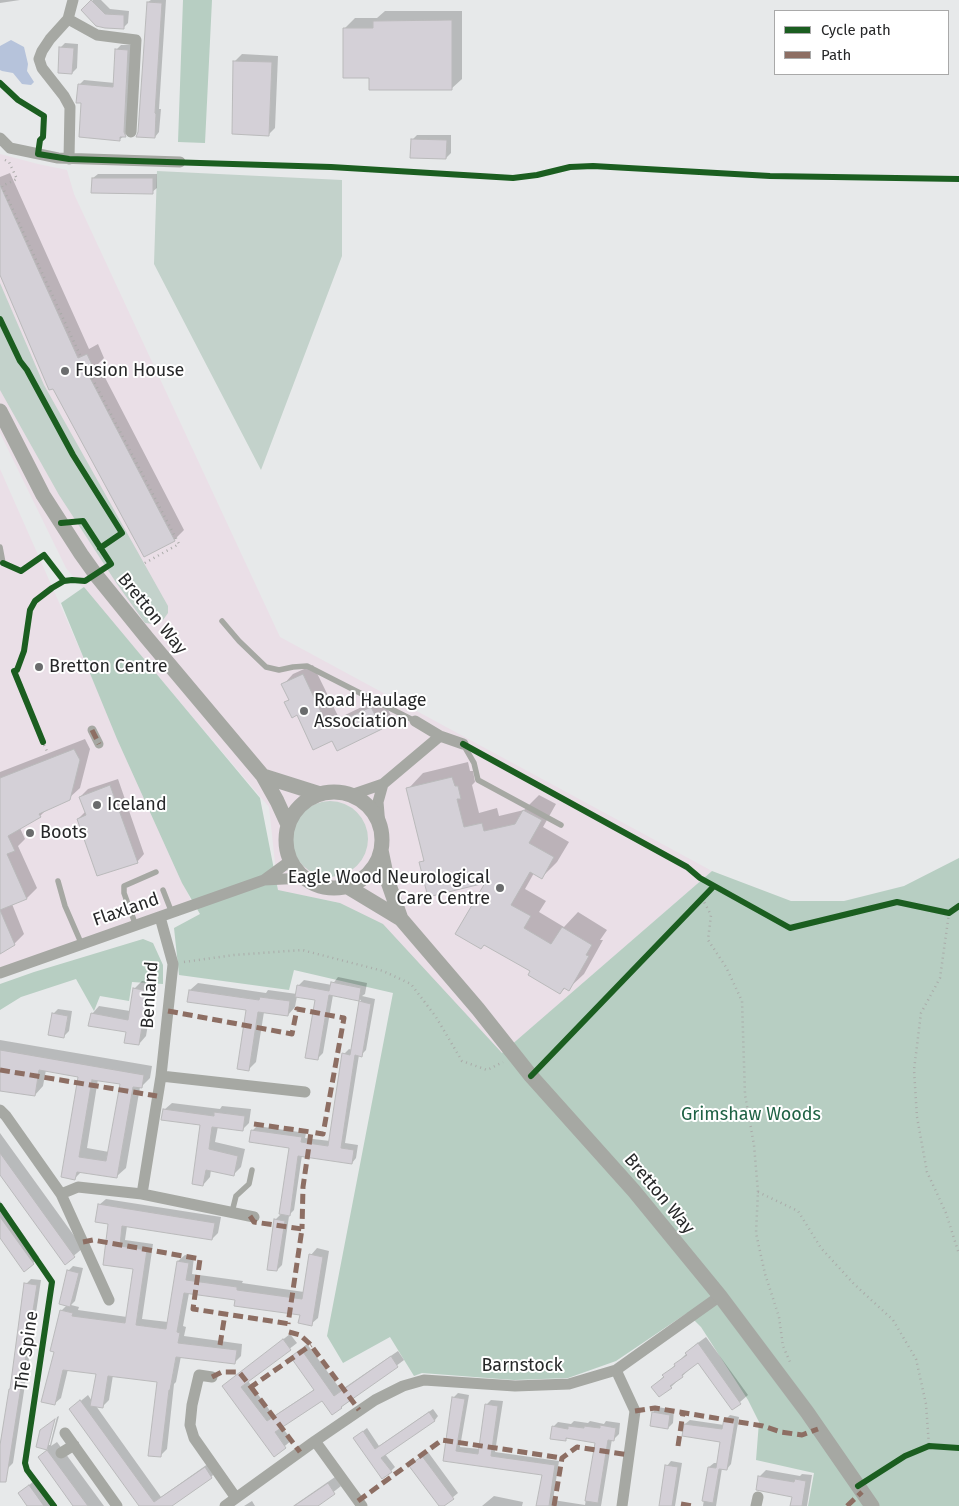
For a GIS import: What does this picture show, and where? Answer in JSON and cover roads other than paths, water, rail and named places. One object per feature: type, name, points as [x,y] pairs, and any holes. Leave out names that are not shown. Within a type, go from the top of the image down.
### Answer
[{"type":"street","points":[[69,159],[70,107],[64,96],[42,68],[39,59],[50,39],[68,19],[72,0]]},
{"type":"street","points":[[68,19],[97,35],[136,40],[131,132]]},
{"type":"street","points":[[0,138],[10,148],[69,159],[180,162]]},
{"type":"street","name":"Bretton Way","points":[[0,411],[43,495],[96,575],[263,776],[288,825]]},
{"type":"street","points":[[415,722],[440,736],[463,744]]},
{"type":"street","points":[[92,730],[99,744]]},
{"type":"street","points":[[351,794],[383,784],[440,736]]},
{"type":"street","points":[[263,776],[320,794]]},
{"type":"street","points":[[380,826],[374,813],[364,802],[351,794],[339,792],[320,794],[303,803],[293,813],[288,825],[285,843],[290,861],[304,878],[325,888],[348,886],[360,881],[377,862],[381,850],[382,838],[378,802],[383,784]]},
{"type":"street","name":"Bretton Way","points":[[381,850],[387,879],[401,919]]},
{"type":"street","name":"Flaxland","points":[[0,973],[264,880],[290,861]]},
{"type":"street","name":"Flaxland","points":[[264,880],[304,878]]},
{"type":"street","name":"Bretton Way","points":[[348,886],[401,919],[516,1056],[634,1191],[720,1296],[807,1412],[872,1506]]},
{"type":"street","name":"Benland","points":[[142,1194],[161,1076],[173,964],[160,917]]},
{"type":"street","points":[[161,1076],[305,1092]]},
{"type":"street","points":[[0,1110],[61,1194],[109,1300]]},
{"type":"street","points":[[61,1194],[78,1187],[142,1194],[254,1217]]},
{"type":"street","name":"Barnstock","points":[[225,1506],[375,1400],[402,1386],[424,1380],[515,1386],[569,1384],[616,1370],[720,1296]]},
{"type":"street","points":[[616,1370],[636,1411],[622,1506]]},
{"type":"street","points":[[212,1377],[199,1375],[192,1405],[190,1425],[194,1438],[236,1498]]},
{"type":"street","points":[[65,1433],[117,1506]]},
{"type":"street","points":[[315,1441],[362,1506]]},
{"type":"street","points":[[61,1453],[74,1445]]},
{"type":"lane","points":[[0,547],[3,563]]},
{"type":"lane","points":[[222,621],[238,641],[266,667],[279,670],[293,666],[308,666],[415,722]]},
{"type":"lane","points":[[463,744],[474,763],[478,780],[561,825]]},
{"type":"lane","points":[[136,926],[124,893],[124,886],[156,872]]},
{"type":"lane","points":[[58,881],[65,906],[82,945]]},
{"type":"lane","points":[[163,890],[172,913]]},
{"type":"lane","points":[[232,1212],[236,1196],[249,1184],[252,1170]]},
{"type":"water","points":[[11,40],[24,47],[28,64],[27,71],[34,82],[31,85],[22,84],[13,73],[0,70],[0,46]]},
{"type":"place","name":"Fusion House","points":[[65,371]]},
{"type":"place","name":"Bretton Centre","points":[[39,667]]},
{"type":"place","name":"Road Haulage Association","points":[[304,711]]},
{"type":"place","name":"Iceland","points":[[97,805]]},
{"type":"place","name":"Boots","points":[[30,833]]},
{"type":"place","name":"Eagle Wood Neurological Care Centre","points":[[500,888]]},
{"type":"park label","name":"Grimshaw Woods","points":[[751,1115]]}]
